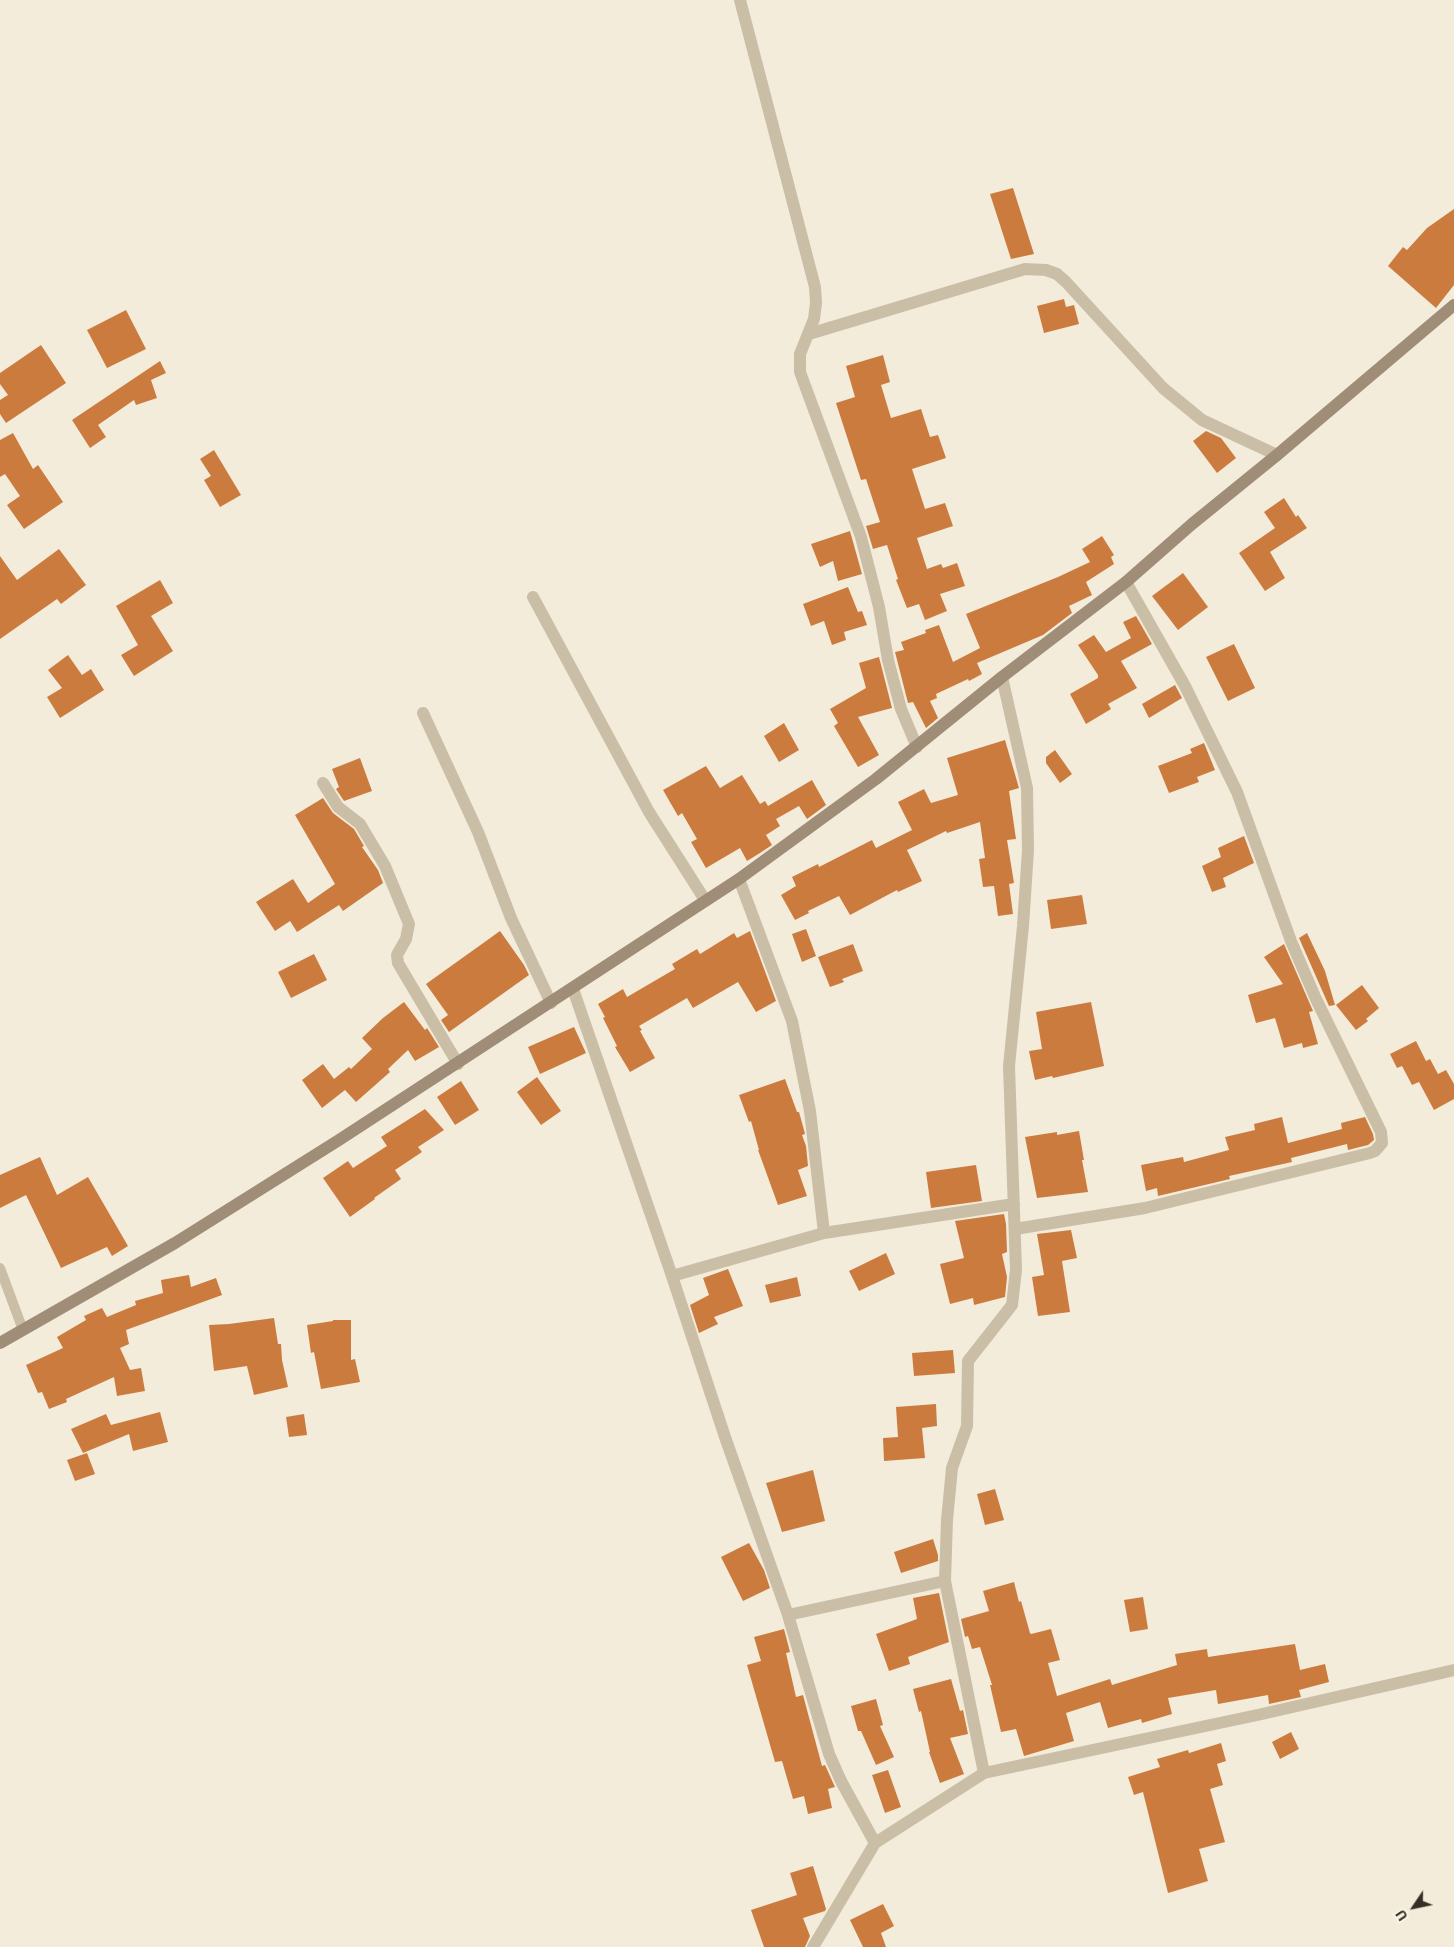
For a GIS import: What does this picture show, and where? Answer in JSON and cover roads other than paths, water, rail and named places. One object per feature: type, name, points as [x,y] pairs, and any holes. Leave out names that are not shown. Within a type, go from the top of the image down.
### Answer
[{"type":"street","points":[[740,0],[815,287],[814,319],[800,354],[800,372],[862,537],[879,607],[892,676],[901,709],[917,747]]},
{"type":"street","points":[[809,334],[1025,269],[1046,270],[1057,274],[1066,282],[1163,388],[1202,420],[1277,455]]},
{"type":"street","points":[[0,1343],[175,1243],[458,1064],[739,879],[876,779],[1002,677],[1126,582],[1192,524],[1277,455],[1454,305]]},
{"type":"street","points":[[1015,1229],[1145,1208],[1370,1153],[1375,1151],[1382,1143],[1381,1132],[1316,999],[1291,941],[1237,792],[1185,686],[1126,582]]},
{"type":"street","points":[[533,597],[649,812],[706,900]]},
{"type":"street","points":[[984,1773],[945,1581],[947,1520],[952,1468],[967,1426],[968,1361],[1012,1305],[1016,1270],[1009,1066],[1025,907],[1028,796],[1002,677]]},
{"type":"street","points":[[423,713],[478,832],[511,918],[551,1003]]},
{"type":"street","points":[[323,782],[338,808],[360,824],[385,866],[408,924],[406,938],[398,955],[398,962],[458,1064]]},
{"type":"street","points":[[739,879],[792,1021],[810,1111],[824,1233]]},
{"type":"street","points":[[573,989],[672,1276],[725,1437],[788,1615],[829,1754],[875,1843]]},
{"type":"street","points":[[672,1276],[824,1233],[1014,1204]]},
{"type":"street","points":[[788,1615],[945,1581]]},
{"type":"street","points":[[813,1947],[875,1843],[984,1773],[1262,1714],[1454,1670]]},
{"type":"lane","points":[[0,1268],[23,1330]]}]
